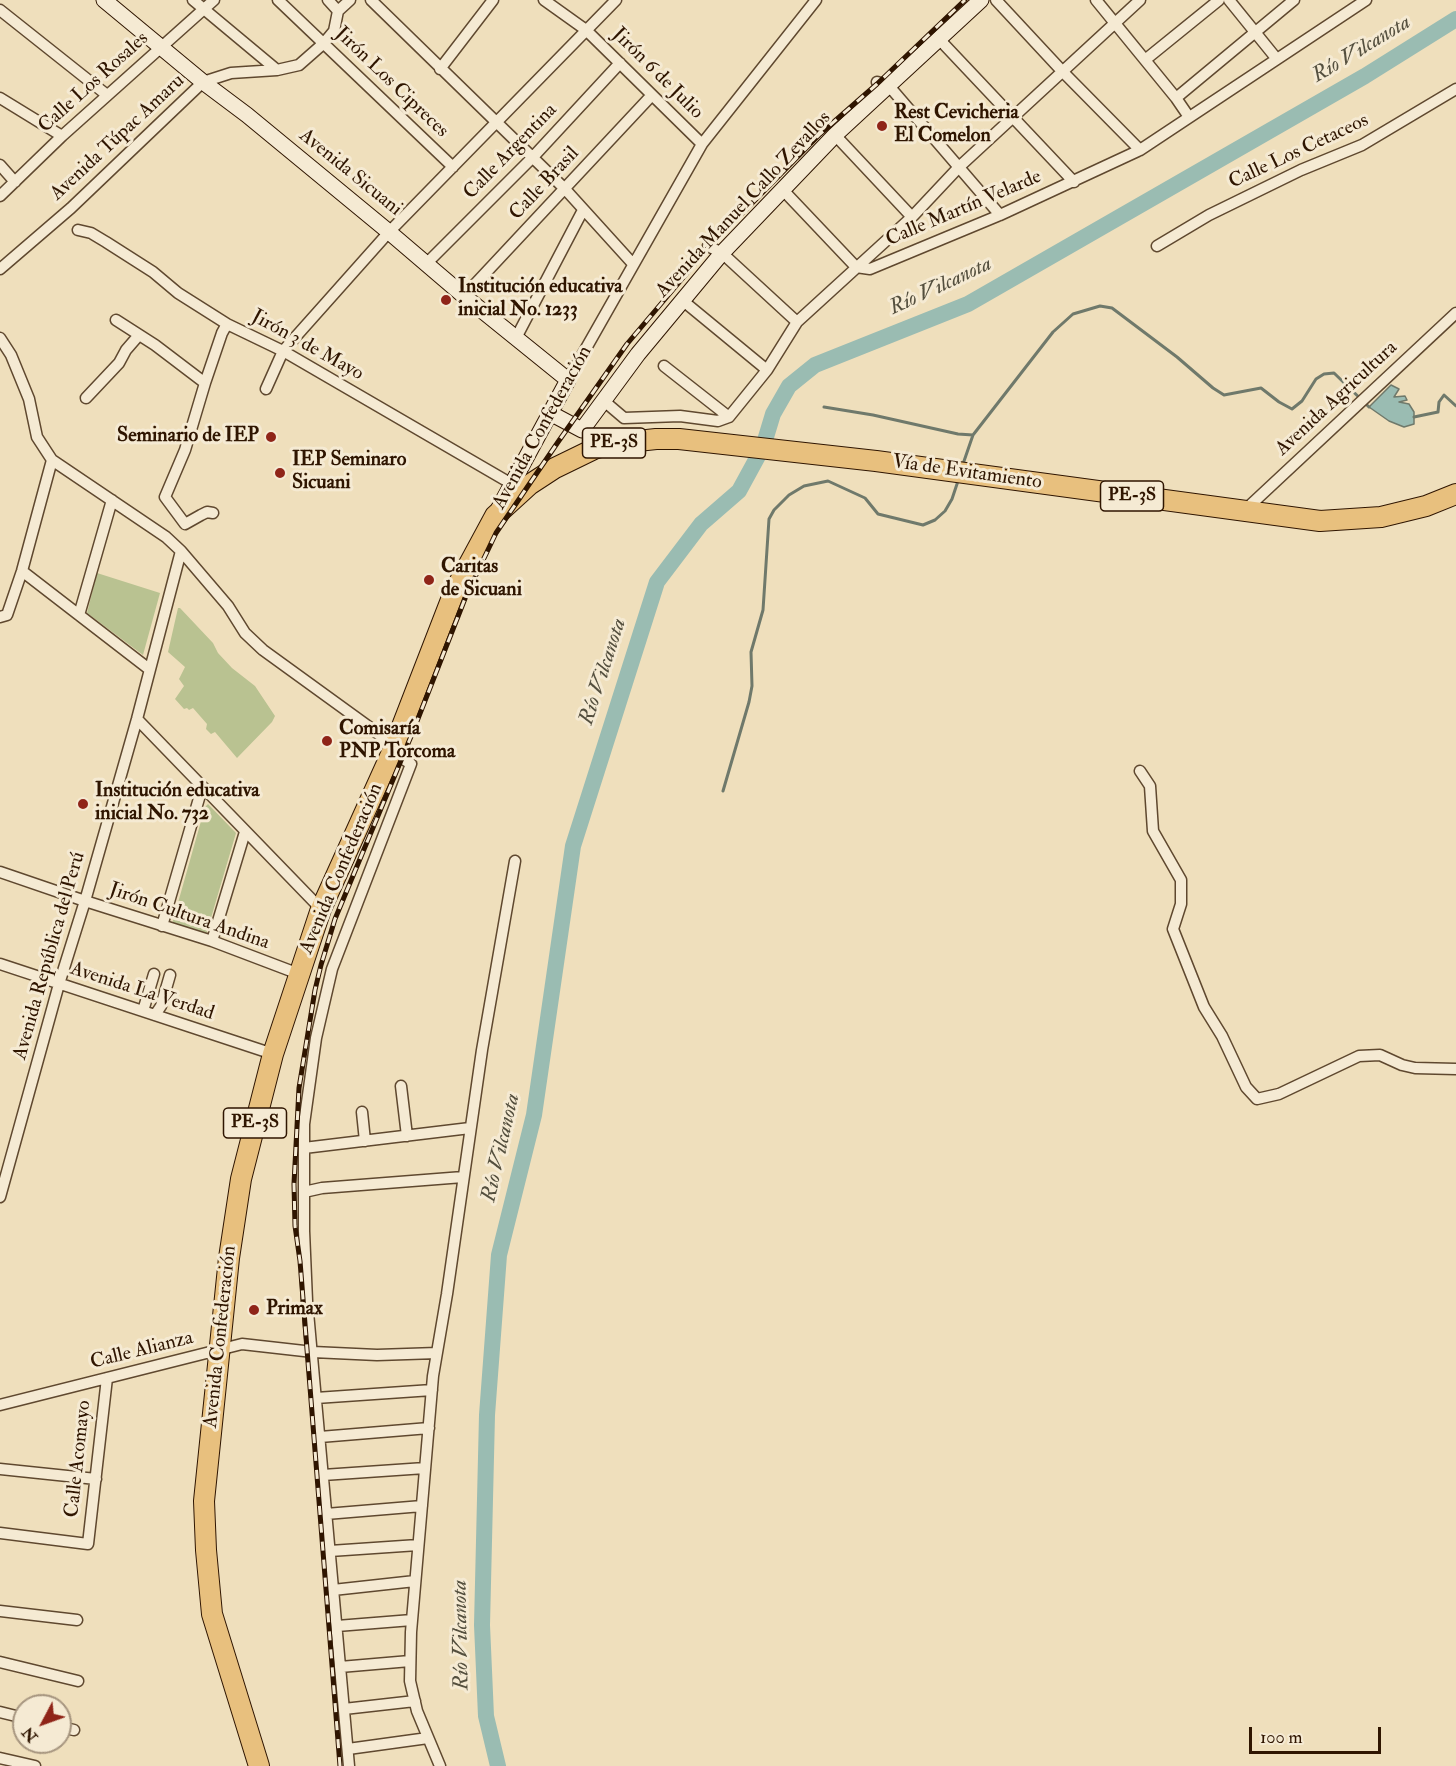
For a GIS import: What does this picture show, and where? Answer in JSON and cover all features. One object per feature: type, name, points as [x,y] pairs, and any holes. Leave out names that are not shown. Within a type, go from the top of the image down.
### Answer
[{"type":"highway","name":"Vía de Evitamiento","points":[[495,516],[517,487],[594,449],[610,444],[656,439],[710,442],[876,460],[1320,521],[1381,517],[1426,506],[1456,494]]},
{"type":"highway","name":"Avenida Confederación","points":[[259,1766],[212,1614],[204,1501],[229,1258],[241,1179],[273,1054],[321,909],[392,752],[454,592],[495,516]]},
{"type":"street","name":"Avenida Sicuani","points":[[104,0],[568,380]]},
{"type":"street","points":[[193,0],[278,70]]},
{"type":"street","name":"Calle Los Rosales","points":[[0,196],[62,136],[214,0]]},
{"type":"street","name":"Jirón Los Cipreces","points":[[278,0],[453,167]]},
{"type":"street","points":[[328,0],[338,11]]},
{"type":"street","name":"Avenida Túpac Amaru","points":[[0,269],[71,208],[203,82],[231,73],[278,70],[299,65],[334,31],[338,11],[350,0]]},
{"type":"street","points":[[370,0],[565,189],[633,264]]},
{"type":"street","points":[[440,69],[493,0]]},
{"type":"street","name":"Jirón 6 de Julio","points":[[544,0],[586,30],[702,144]]},
{"type":"street","points":[[266,389],[283,351],[389,232],[616,0]]},
{"type":"street","name":"Avenida Confederación","points":[[517,487],[550,413],[702,144],[816,0]]},
{"type":"street","name":"Avenida Manuel Callo Zevallos","points":[[582,430],[638,354],[682,300],[715,250],[782,189],[883,84],[981,0]]},
{"type":"street","points":[[996,0],[1140,150]]},
{"type":"street","points":[[1096,0],[1189,117]]},
{"type":"street","points":[[603,401],[624,418],[689,417],[718,422],[729,417],[767,370],[797,322],[912,217],[959,167],[1140,0]]},
{"type":"street","points":[[1145,60],[1219,0]]},
{"type":"street","points":[[1229,0],[1276,58]]},
{"type":"street","points":[[1176,98],[1294,0]]},
{"type":"street","name":"Calle Martín Velarde","points":[[856,267],[870,269],[1000,215],[1140,150],[1366,0]]},
{"type":"street","points":[[0,10],[107,95]]},
{"type":"street","points":[[938,38],[1074,182]]},
{"type":"street","name":"Calle Argentina","points":[[426,264],[533,157],[620,63]]},
{"type":"street","points":[[883,84],[1000,215]]},
{"type":"street","name":"Calle Los Cetaceos","points":[[1157,246],[1219,210],[1301,170],[1362,145],[1456,89]]},
{"type":"street","name":"Calle Brasil","points":[[464,296],[652,95]]},
{"type":"street","points":[[0,98],[62,136]]},
{"type":"street","points":[[835,135],[912,217]]},
{"type":"street","points":[[0,165],[15,182]]},
{"type":"street","points":[[782,189],[856,267]]},
{"type":"street","points":[[516,338],[583,210]]},
{"type":"street","name":"Jirón 3 de Mayo","points":[[78,230],[91,233],[106,242],[153,272],[178,293],[227,324],[283,351],[517,487]]},
{"type":"street","points":[[715,250],[797,322]]},
{"type":"street","points":[[682,300],[767,370]]},
{"type":"street","name":"Avenida Agricultura","points":[[1244,512],[1456,313]]},
{"type":"street","points":[[116,320],[205,383]]},
{"type":"street","points":[[213,513],[207,512],[185,525],[165,497],[185,450],[205,383],[227,324]]},
{"type":"street","points":[[86,398],[119,363],[126,350],[139,335]]},
{"type":"street","points":[[0,338],[11,356],[29,399],[37,438],[52,460],[166,537],[181,551],[228,606],[245,633],[263,650],[386,740],[392,752],[411,764],[332,969],[316,1038],[304,1124],[307,1301],[349,1766]]},
{"type":"street","points":[[664,366],[729,417]]},
{"type":"street","points":[[550,413],[582,430],[594,449]]},
{"type":"street","points":[[0,617],[7,615],[22,571],[52,460]]},
{"type":"street","points":[[79,615],[112,500]]},
{"type":"street","name":"Avenida República del Perú","points":[[0,1197],[58,984],[85,901],[137,719],[181,551]]},
{"type":"street","points":[[22,571],[149,669]]},
{"type":"street","points":[[137,719],[321,909]]},
{"type":"street","points":[[1140,771],[1150,786],[1153,831],[1180,880],[1181,904],[1173,929],[1204,1006],[1222,1036],[1246,1087],[1257,1099],[1279,1094],[1359,1056],[1380,1055],[1402,1065],[1416,1068],[1456,1069]]},
{"type":"street","points":[[162,926],[202,788]]},
{"type":"street","points":[[212,941],[245,832]]},
{"type":"street","points":[[440,1766],[428,1738],[410,1681],[418,1545],[437,1353],[470,1128],[515,861]]},
{"type":"street","name":"Jirón Cultura Andina","points":[[0,872],[212,941],[299,974]]},
{"type":"street","name":"Avenida La Verdad","points":[[0,964],[273,1054]]},
{"type":"street","points":[[143,1011],[154,974]]},
{"type":"street","points":[[155,1015],[161,1006],[171,975]]},
{"type":"street","points":[[401,1086],[407,1136]]},
{"type":"street","points":[[362,1112],[365,1141]]},
{"type":"street","points":[[304,1148],[470,1128]]},
{"type":"street","points":[[304,1192],[322,1188],[463,1177]]},
{"type":"street","name":"Calle Alianza","points":[[0,1405],[242,1344],[313,1352],[377,1355],[437,1353]]},
{"type":"street","name":"Calle Acomayo","points":[[0,1533],[88,1544],[107,1378]]},
{"type":"street","points":[[316,1398],[432,1390]]},
{"type":"street","points":[[320,1437],[429,1428]]},
{"type":"street","points":[[323,1475],[425,1468]]},
{"type":"street","points":[[0,1469],[96,1479]]},
{"type":"street","points":[[326,1514],[422,1506]]},
{"type":"street","points":[[330,1551],[418,1545]]},
{"type":"street","points":[[333,1590],[416,1581]]},
{"type":"street","points":[[0,1611],[77,1620]]},
{"type":"street","points":[[337,1626],[412,1620]]},
{"type":"street","points":[[340,1667],[410,1661]]},
{"type":"street","points":[[0,1662],[78,1681]]},
{"type":"street","points":[[344,1709],[415,1701]]},
{"type":"street","points":[[348,1749],[428,1738]]},
{"type":"street","points":[[0,1758],[35,1766]]},
{"type":"green space","points":[[97,573],[160,593],[143,655],[87,613]]},
{"type":"green space","points":[[178,608],[213,643],[218,653],[232,668],[255,686],[275,716],[272,722],[237,758],[215,732],[211,734],[206,729],[207,724],[193,708],[184,709],[175,699],[184,686],[179,679],[185,667],[168,652]]},
{"type":"green space","points":[[208,804],[236,833],[206,935],[172,924],[205,807]]},
{"type":"water","points":[[1391,385],[1399,389],[1394,397],[1405,396],[1407,400],[1399,402],[1409,404],[1414,412],[1414,424],[1404,427],[1389,421],[1369,407]]},
{"type":"waterway","name":"Río Vilcanota","points":[[498,1766],[486,1716],[482,1625],[487,1415],[499,1255],[534,1115],[573,846],[657,582],[701,524],[739,491],[763,447],[773,414],[789,386],[815,365],[968,304],[1365,76],[1456,19]]},
{"type":"waterway","points":[[963,464],[973,435],[1053,332],[1073,314],[1100,306],[1112,308],[1224,395],[1261,388],[1292,409],[1302,401],[1316,379],[1324,374],[1334,373],[1369,407]]},
{"type":"waterway","points":[[1414,417],[1438,412],[1439,402],[1444,395],[1456,406]]},
{"type":"waterway","points":[[824,407],[973,435]]},
{"type":"waterway","points":[[723,791],[752,686],[751,652],[763,610],[769,519],[774,510],[789,495],[804,486],[828,481],[865,498],[878,514],[923,525],[935,520],[945,511],[958,481]]},
{"type":"railway","points":[[340,1766],[300,1261],[295,1226],[294,1184],[299,1088],[315,990],[335,919],[412,734],[466,596],[496,533],[558,442],[627,344],[709,247],[820,134],[877,84],[965,0]]},
{"type":"place","name":"Rest Cevicheria El Comelon","points":[[882,126]]},
{"type":"place","name":"Institución educativa inicial No. 1233","points":[[446,300]]},
{"type":"place","name":"Seminario de IEP","points":[[271,437]]},
{"type":"place","name":"IEP Seminaro Sicuani","points":[[280,473]]},
{"type":"place","name":"Caritas de Sicuani","points":[[429,580]]},
{"type":"place","name":"Comisaría PNP Torcoma","points":[[327,741]]},
{"type":"place","name":"Institución educativa inicial No. 732","points":[[83,804]]},
{"type":"place","name":"Primax","points":[[254,1310]]}]
